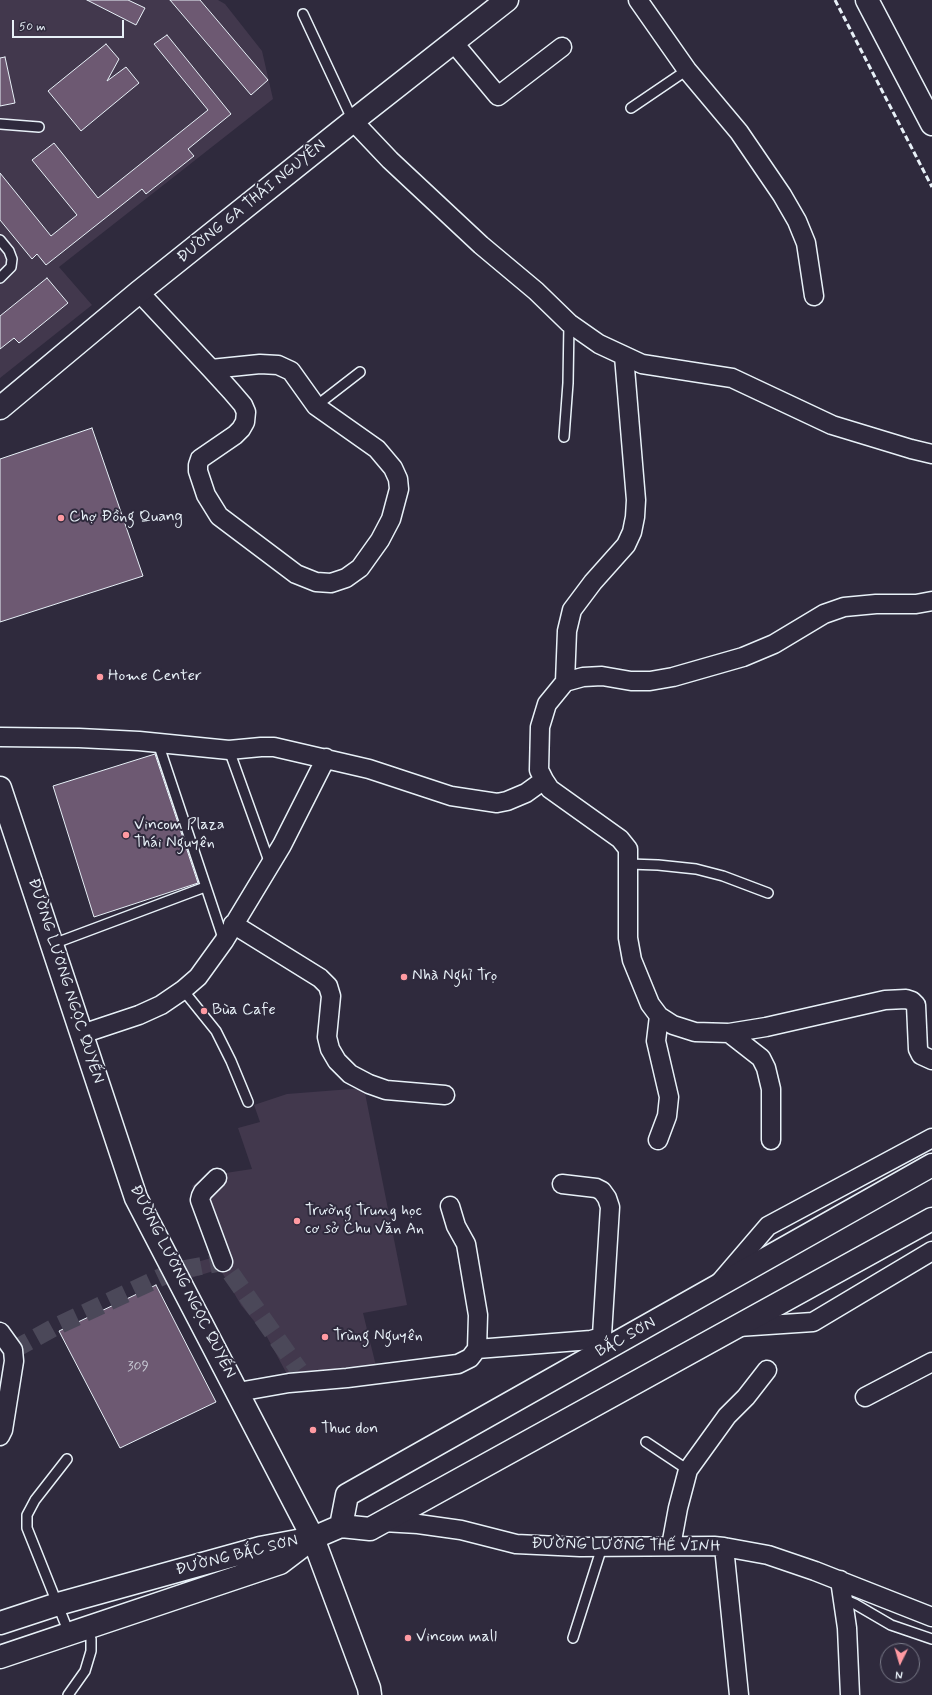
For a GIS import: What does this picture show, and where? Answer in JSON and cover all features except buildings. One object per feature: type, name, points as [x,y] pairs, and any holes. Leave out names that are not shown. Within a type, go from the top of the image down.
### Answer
[{"type":"main road","name":"ĐƯỜNG GA THÁI NGUYÊN","points":[[0,408],[139,292],[507,0]]},
{"type":"main road","points":[[867,0],[932,124]]},
{"type":"main road","name":"ĐƯỜNG LƯƠNG NGỌC QUYẾN","points":[[0,788],[136,1198],[313,1538],[370,1688],[370,1695]]},
{"type":"main road","name":"BẮC SƠN","points":[[341,1526],[347,1495],[932,1165]]},
{"type":"main road","points":[[313,1538],[341,1526],[370,1529],[932,1219]]},
{"type":"main road","name":"ĐƯỜNG BẮC SƠN","points":[[0,1623],[58,1604],[260,1548],[313,1538]]},
{"type":"main road","name":"ĐƯỜNG BẮC SƠN","points":[[0,1657],[280,1563],[313,1538]]},
{"type":"street","points":[[638,0],[687,70],[752,150],[782,195],[797,221],[806,243],[814,296]]},
{"type":"street","points":[[453,42],[498,96],[562,47]]},
{"type":"street","points":[[353,121],[390,160],[481,245],[536,290],[569,323],[599,344],[642,364],[732,378],[832,425],[932,454]]},
{"type":"street","points":[[139,292],[244,406],[246,412],[245,422],[241,429],[235,436],[200,459],[198,465],[198,471],[206,495],[219,516],[296,574],[316,582],[331,583],[346,578],[360,568],[380,540],[391,519],[399,489],[398,479],[394,468],[377,449],[316,406],[291,371],[278,365],[260,364],[211,369]]},
{"type":"street","points":[[566,682],[567,631],[572,610],[593,582],[626,545],[632,532],[635,517],[636,500],[624,356]]},
{"type":"street","points":[[932,601],[916,604],[876,604],[844,607],[824,614],[774,644],[743,657],[673,677],[650,682],[602,676],[583,677],[566,682],[546,704],[540,727],[539,770],[550,789],[620,839],[628,849],[628,938],[632,960],[650,1004],[659,1016],[673,1025],[695,1032],[729,1033],[766,1027],[885,1000],[906,999],[912,1001],[916,1005],[918,1049],[921,1055],[932,1060]]},
{"type":"street","points":[[0,737],[79,738],[158,743],[229,750],[274,747],[370,769],[451,796],[482,802],[497,803],[507,801],[526,793],[544,780]]},
{"type":"street","points":[[82,1034],[139,1015],[161,1005],[183,990],[198,977],[224,941],[282,845],[326,758]]},
{"type":"street","points":[[233,924],[320,978],[328,986],[331,996],[327,1037],[330,1049],[337,1060],[350,1074],[369,1084],[386,1090],[445,1095]]},
{"type":"street","points":[[658,1140],[667,1116],[670,1097],[656,1042],[659,1016]]},
{"type":"street","points":[[729,1033],[761,1058],[766,1068],[771,1089],[771,1140]]},
{"type":"street","points":[[716,1287],[768,1226],[932,1138]]},
{"type":"street","points":[[217,1178],[203,1192],[200,1196],[200,1200],[223,1262]]},
{"type":"street","points":[[477,1349],[591,1340],[602,1335],[610,1207],[607,1198],[596,1188],[562,1184]]},
{"type":"street","points":[[238,1392],[289,1383],[347,1378],[458,1364],[470,1358],[477,1349],[478,1315],[466,1244],[456,1226],[450,1206]]},
{"type":"street","points":[[735,1328],[813,1322],[932,1251]]},
{"type":"street","points":[[0,1332],[13,1350],[14,1361],[3,1430],[0,1436]]},
{"type":"street","points":[[865,1397],[932,1362]]},
{"type":"street","points":[[671,1546],[678,1508],[688,1470],[727,1416],[746,1397],[767,1370]]},
{"type":"street","name":"ĐƯỜNG LƯƠNG THẾ VINH","points":[[383,1522],[418,1524],[461,1530],[516,1544],[602,1547],[724,1547],[768,1555],[840,1580],[932,1617]]},
{"type":"street","points":[[724,1547],[739,1695]]},
{"type":"street","points":[[840,1580],[847,1628],[850,1695]]},
{"type":"lane","points":[[304,14],[353,121]]},
{"type":"lane","points":[[631,108],[687,70]]},
{"type":"lane","points":[[0,124],[39,127]]},
{"type":"lane","points":[[0,240],[9,251],[12,259],[11,267],[0,278]]},
{"type":"lane","points":[[564,436],[568,383],[569,323]]},
{"type":"lane","points":[[316,406],[360,372]]},
{"type":"lane","points":[[158,743],[224,941]]},
{"type":"lane","points":[[229,750],[270,864]]},
{"type":"lane","points":[[629,864],[696,869],[723,876],[768,892]]},
{"type":"lane","points":[[53,944],[205,887]]},
{"type":"lane","points":[[183,990],[216,1031],[231,1061],[248,1102]]},
{"type":"lane","points":[[646,1442],[688,1470]]},
{"type":"lane","points":[[67,1459],[35,1500],[27,1515],[27,1528],[58,1604],[78,1630],[91,1639],[91,1651],[85,1671],[68,1695]]},
{"type":"lane","points":[[573,1638],[602,1547]]},
{"type":"lane","points":[[843,1599],[855,1604],[891,1625],[932,1639]]},
{"type":"shaded area","points":[[0,0],[218,0],[225,4],[262,51],[273,99],[59,267],[92,305],[0,378]]},
{"type":"shaded area","name":"Trường Trung học cơ sở Chu Văn An","points":[[364,1088],[407,1305],[363,1313],[376,1366],[288,1376],[267,1337],[241,1305],[220,1269],[191,1278],[186,1265],[215,1257],[192,1186],[203,1178],[252,1169],[238,1128],[260,1122],[254,1105],[287,1094]]},
{"type":"tunnel","points":[[13,1350],[55,1327],[174,1271],[223,1262],[299,1370]]},
{"type":"railway","points":[[835,0],[932,187]]},
{"type":"place","name":"Chợ Đồng Quang","points":[[61,518]]},
{"type":"place","name":"Home Center","points":[[100,677]]},
{"type":"place","name":"Vincom Plaza Thái Nguyên","points":[[126,835]]},
{"type":"place","name":"Nhà Nghỉ Trọ","points":[[404,977]]},
{"type":"place","name":"Bùa Cafe","points":[[204,1011]]},
{"type":"place","name":"Trường Trung học cơ sở Chu Văn An","points":[[297,1221]]},
{"type":"place","name":"Trùng Nguyên","points":[[325,1337]]},
{"type":"place","name":"Thuc don","points":[[313,1430]]},
{"type":"place","name":"Vincom mall","points":[[408,1638]]}]
